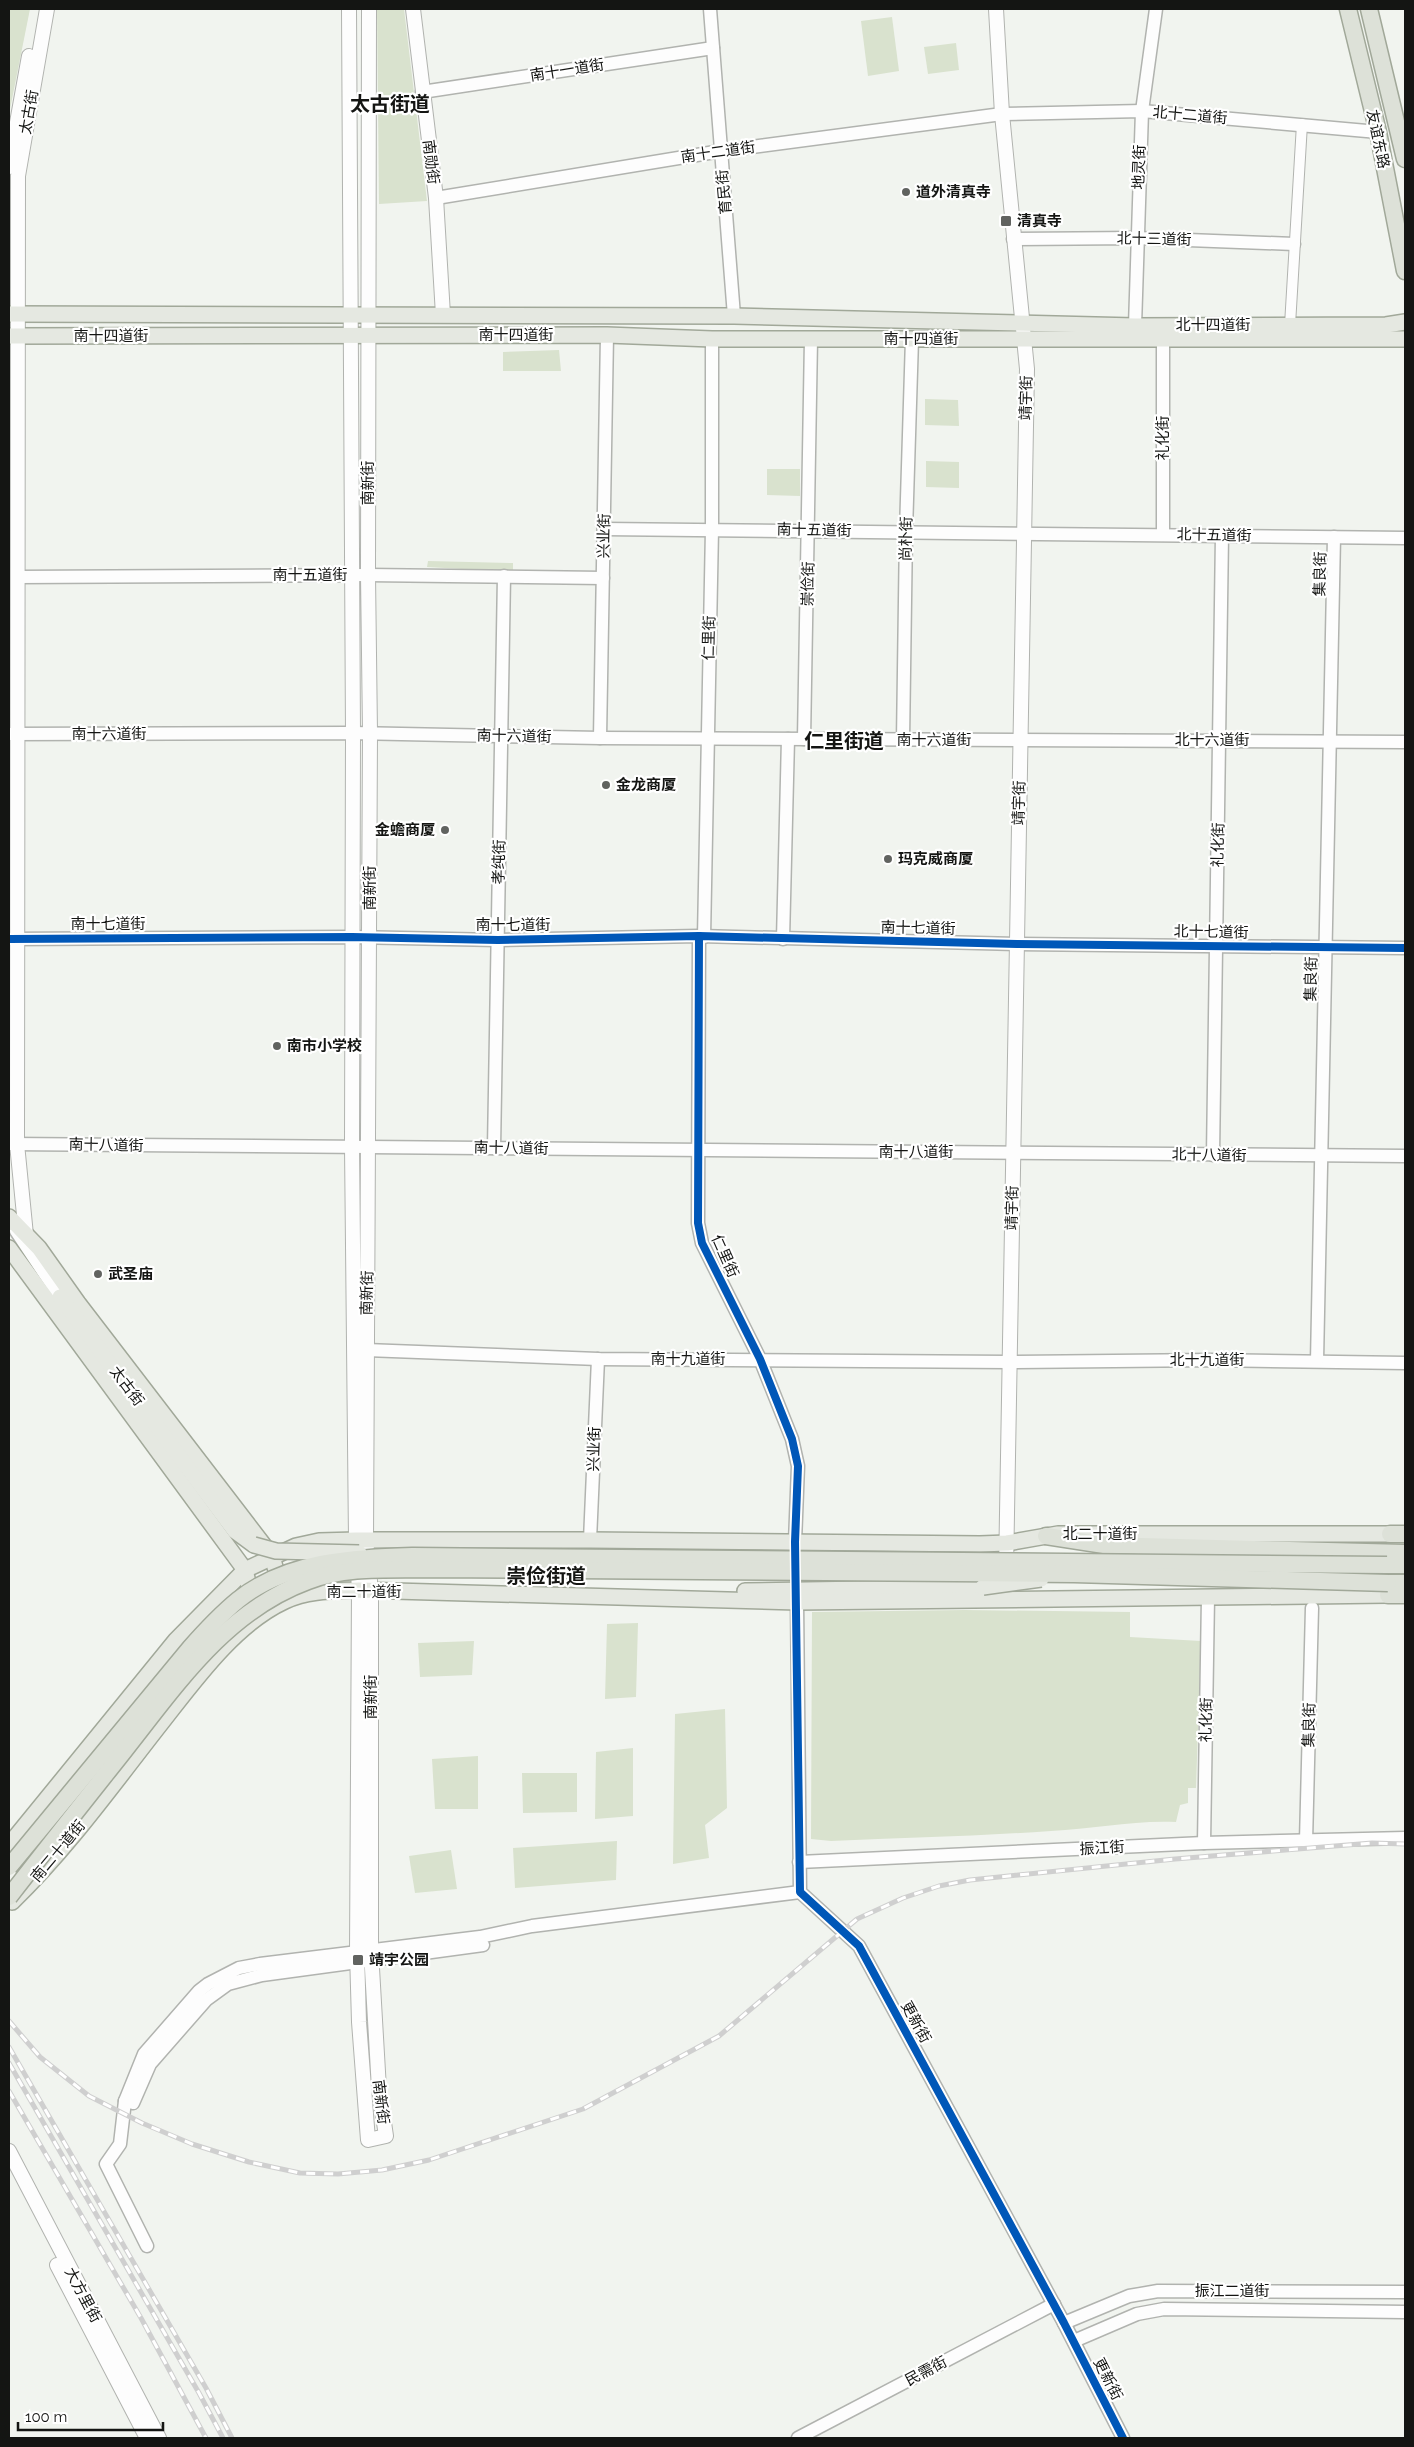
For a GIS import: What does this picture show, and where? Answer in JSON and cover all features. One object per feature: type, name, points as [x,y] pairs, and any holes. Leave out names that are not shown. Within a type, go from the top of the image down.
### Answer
[{"type":"highway","name":"友谊东路","points":[[1348,9],[1378,132],[1405,271]]},
{"type":"highway","name":"友谊东路","points":[[1369,9],[1401,123],[1405,159]]},
{"type":"highway","points":[[1046,1536],[1104,1545],[1405,1553]]},
{"type":"highway","points":[[9,1867],[190,1648],[240,1598],[278,1576],[303,1567],[329,1561],[413,1556],[1405,1565]]},
{"type":"highway","points":[[9,1897],[193,1664],[246,1613],[266,1600],[310,1580],[349,1572],[432,1570],[1074,1574],[1388,1589],[1405,1595]]},
{"type":"highway","points":[[1388,1589],[1405,1583]]},
{"type":"main road","name":"太古街","points":[[10,157],[37,9]]},
{"type":"main road","name":"太古街","points":[[26,1235],[13,1144],[13,734],[17,577],[13,314],[18,176],[47,9]]},
{"type":"main road","points":[[349,9],[349,314]]},
{"type":"main road","points":[[368,314],[369,9]]},
{"type":"main road","name":"南勋街","points":[[413,9],[436,198],[443,315]]},
{"type":"main road","name":"靖宇街","points":[[996,9],[1002,114],[1022,340],[1027,369],[1006,1599]]},
{"type":"main road","name":"北十四道街","points":[[13,314],[734,316],[1135,326],[1386,324],[1405,322]]},
{"type":"main road","name":"南新街","points":[[349,314],[353,733],[352,1147],[361,1540],[365,1591],[371,1956],[379,2089],[386,2136],[368,2140],[359,2032],[357,1958],[365,1591]]},
{"type":"main road","name":"南新街","points":[[361,1540],[370,1147],[368,314]]},
{"type":"main road","name":"南十四道街","points":[[13,336],[607,334],[712,339],[1022,340]]},
{"type":"main road","name":"北十四道街","points":[[1022,340],[1405,339]]},
{"type":"main road","name":"太古街","points":[[9,1218],[39,1248],[272,1556]]},
{"type":"main road","name":"太古街","points":[[9,1248],[245,1570]]},
{"type":"main road","name":"太古街","points":[[60,1298],[235,1531],[254,1545],[284,1551],[413,1556]]},
{"type":"main road","name":"北二十道街","points":[[796,1542],[1007,1543],[1058,1534],[1398,1534]]},
{"type":"main road","points":[[9,1844],[176,1640],[245,1570],[296,1546],[319,1541],[361,1540],[796,1542]]},
{"type":"main road","points":[[272,1556],[285,1601]]},
{"type":"main road","points":[[245,1570],[256,1619]]},
{"type":"main road","points":[[797,1596],[983,1587],[1074,1574]]},
{"type":"main road","points":[[797,1596],[1006,1599],[1208,1597],[1388,1589]]},
{"type":"main road","name":"南二十道街","points":[[9,1904],[51,1863],[202,1671],[256,1619],[285,1601],[325,1591],[797,1596]]},
{"type":"main road","name":"大方里街","points":[[9,2151],[158,2438]]},
{"type":"main road","name":"大方里街","points":[[9,2171],[147,2438]]},
{"type":"street","name":"育民街","points":[[710,9],[734,316]]},
{"type":"street","name":"地灵街","points":[[1135,326],[1136,238],[1142,111],[1156,9]]},
{"type":"street","name":"南十一道街","points":[[422,92],[713,48]]},
{"type":"street","name":"北十二道街","points":[[1002,114],[1142,111],[1378,132]]},
{"type":"street","name":"南十二道街","points":[[436,198],[721,151],[1002,114]]},
{"type":"street","points":[[1290,325],[1302,124]]},
{"type":"street","name":"北十三道街","points":[[1013,239],[1136,238],[1294,244]]},
{"type":"street","name":"兴业街","points":[[600,738],[607,334]]},
{"type":"street","name":"仁里街","points":[[712,339],[712,529],[697,1151],[698,1223],[702,1242],[760,1359],[792,1439],[798,1466],[796,1542]]},
{"type":"street","name":"崇俭街","points":[[804,738],[811,339]]},
{"type":"street","name":"尚朴街","points":[[903,740],[906,531],[912,339]]},
{"type":"street","name":"礼化街","points":[[1163,340],[1163,534]]},
{"type":"street","name":"南十五道街","points":[[604,529],[906,531],[1023,534]]},
{"type":"street","name":"北十五道街","points":[[1023,534],[1405,538]]},
{"type":"street","name":"礼化街","points":[[1213,1155],[1222,536]]},
{"type":"street","name":"集良街","points":[[1318,1361],[1334,537]]},
{"type":"street","name":"南十五道街","points":[[17,577],[368,575],[603,578]]},
{"type":"street","name":"孝纯街","points":[[494,1148],[504,576]]},
{"type":"street","name":"南十六道街","points":[[13,734],[370,733],[600,738],[1020,740]]},
{"type":"street","points":[[783,939],[788,739]]},
{"type":"street","name":"北十六道街","points":[[1020,740],[1405,742]]},
{"type":"street","name":"南十七道街","points":[[12,939],[370,937],[498,940],[702,936],[1017,944]]},
{"type":"street","name":"北十七道街","points":[[1017,944],[1405,948]]},
{"type":"street","name":"南十八道街","points":[[13,1144],[697,1151],[1013,1152]]},
{"type":"street","name":"北十八道街","points":[[1013,1152],[1405,1156]]},
{"type":"street","name":"太古街","points":[[9,1218],[60,1298]]},
{"type":"street","name":"南十九道街","points":[[366,1350],[598,1359],[1009,1362]]},
{"type":"street","name":"兴业街","points":[[590,1540],[598,1359]]},
{"type":"street","name":"北十九道街","points":[[1009,1362],[1318,1361],[1405,1363]]},
{"type":"street","points":[[147,2246],[106,2164],[120,2144],[125,2101],[144,2054],[199,1991],[208,1984],[239,1968],[452,1950],[531,1934],[803,1895],[799,1862],[796,1542]]},
{"type":"street","name":"礼化街","points":[[1204,1843],[1208,1597]]},
{"type":"street","name":"集良街","points":[[1306,1841],[1312,1608]]},
{"type":"street","name":"振江街","points":[[799,1862],[1204,1843],[1405,1838]]},
{"type":"street","name":"更新街","points":[[803,1895],[859,1946],[1064,2322],[1123,2438]]},
{"type":"street","name":"振江二道街","points":[[1064,2322],[1129,2296],[1158,2291],[1405,2292]]},
{"type":"street","name":"民需街","points":[[798,2438],[1054,2304]]},
{"type":"street","name":"振江二道街","points":[[1074,2341],[1137,2314],[1164,2309],[1405,2312]]},
{"type":"green space","points":[[9,9],[30,9],[9,114]]},
{"type":"green space","points":[[377,9],[404,9],[427,201],[379,204]]},
{"type":"green space","points":[[892,17],[899,71],[868,76],[861,21]]},
{"type":"green space","points":[[956,43],[959,70],[928,74],[924,47]]},
{"type":"green space","points":[[559,350],[561,371],[503,371],[503,352]]},
{"type":"green space","points":[[925,399],[958,400],[959,426],[925,425]]},
{"type":"green space","points":[[926,461],[959,462],[959,488],[926,487]]},
{"type":"green space","points":[[767,469],[800,469],[800,496],[767,495]]},
{"type":"green space","points":[[428,561],[513,563],[513,572],[427,567]]},
{"type":"green space","points":[[965,1610],[1130,1612],[1130,1637],[1201,1641],[1196,1788],[1188,1788],[1188,1803],[1180,1805],[1176,1822],[1145,1822],[1067,1830],[969,1836],[831,1841],[811,1839],[812,1612]]},
{"type":"green space","points":[[638,1623],[636,1697],[605,1699],[607,1624]]},
{"type":"green space","points":[[474,1641],[472,1675],[420,1677],[418,1643]]},
{"type":"green space","points":[[725,1709],[727,1808],[705,1825],[709,1858],[673,1864],[675,1714]]},
{"type":"green space","points":[[633,1748],[633,1816],[595,1819],[596,1752]]},
{"type":"green space","points":[[478,1756],[478,1809],[435,1809],[432,1759]]},
{"type":"green space","points":[[522,1773],[577,1773],[577,1812],[523,1813]]},
{"type":"green space","points":[[617,1841],[616,1880],[515,1888],[513,1848]]},
{"type":"green space","points":[[451,1850],[457,1889],[415,1893],[409,1856]]},
{"type":"railway","points":[[9,2021],[40,2057],[89,2096],[142,2123],[192,2144],[249,2162],[300,2173],[338,2174],[382,2170],[429,2160],[583,2109],[719,2036],[857,1919],[903,1898],[939,1886],[970,1880],[1175,1859],[1372,1843],[1405,1844]]},
{"type":"railway","points":[[9,2047],[206,2388],[232,2438]]},
{"type":"railway","points":[[9,2063],[223,2438]]},
{"type":"railway","points":[[9,2091],[141,2318],[206,2438]]},
{"type":"cycle path","points":[[699,936],[698,1223],[702,1243],[760,1359],[792,1439],[798,1466],[795,1542],[800,1892],[859,1946],[1064,2323],[1123,2438]]},
{"type":"cycle path","points":[[9,939],[352,937],[498,940],[699,936],[1017,944],[1405,948]]},
{"type":"place","name":"道外清真寺","points":[[906,192]]},
{"type":"place","name":"清真寺","points":[[1006,221]]},
{"type":"place","name":"金龙商厦","points":[[606,785]]},
{"type":"place","name":"金蟾商厦","points":[[445,830]]},
{"type":"place","name":"玛克威商厦","points":[[888,859]]},
{"type":"place","name":"南市小学校","points":[[277,1046]]},
{"type":"place","name":"武圣庙","points":[[98,1274]]},
{"type":"place","name":"靖宇公园","points":[[358,1960]]},
{"type":"district","name":"太古街道","points":[[390,104]]},
{"type":"district","name":"仁里街道","points":[[844,741]]},
{"type":"district","name":"崇俭街道","points":[[546,1576]]}]
